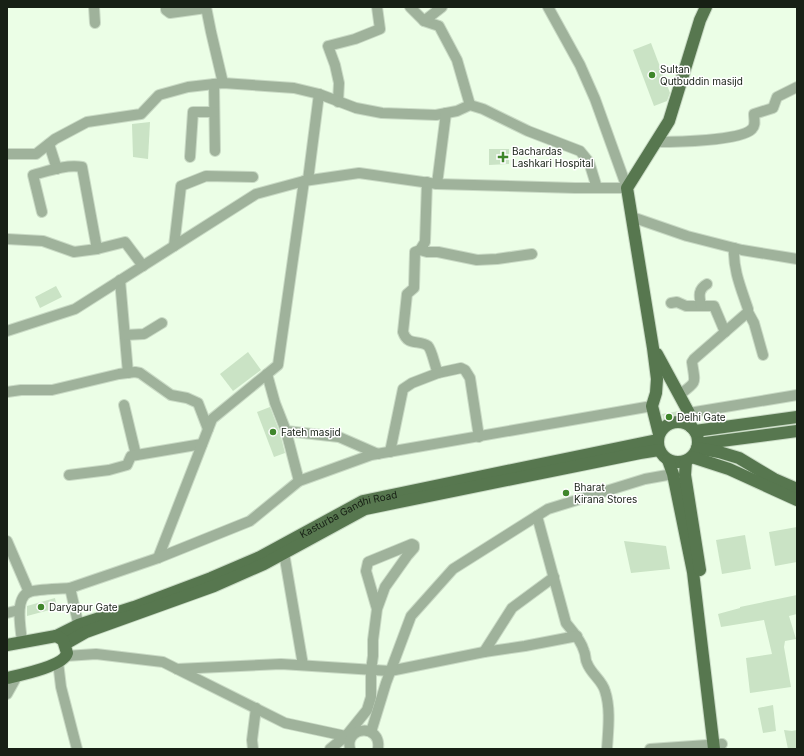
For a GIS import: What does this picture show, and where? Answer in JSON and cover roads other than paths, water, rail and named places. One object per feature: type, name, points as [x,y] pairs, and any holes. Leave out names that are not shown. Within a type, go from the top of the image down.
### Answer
[{"type":"main road","points":[[706,7],[700,20],[669,121],[627,188],[657,379],[656,393],[652,406],[658,441],[662,456],[674,462],[693,452],[797,432]]},
{"type":"main road","points":[[653,348],[689,413],[693,429],[693,452],[685,475],[700,571],[718,747]]},
{"type":"main road","points":[[658,441],[667,425],[673,423],[686,424],[693,429],[797,417]]},
{"type":"main road","name":"Kasturba Gandhi Road","points":[[80,630],[86,632],[214,586],[264,564],[366,509],[640,453],[658,441]]},
{"type":"main road","name":"Kasturba Gandhi Road","points":[[7,645],[80,630],[211,578],[260,556],[363,501],[658,441]]},
{"type":"main road","points":[[693,452],[720,452],[739,458],[774,479],[797,489]]},
{"type":"main road","points":[[693,452],[797,500]]},
{"type":"main road","points":[[668,460],[673,474],[693,572],[718,747]]},
{"type":"main road","name":"Kasturba Gandhi Road","points":[[12,677],[63,654],[80,630]]},
{"type":"main road","points":[[56,636],[63,640],[63,654]]},
{"type":"street","points":[[94,7],[95,23]]},
{"type":"street","points":[[166,7],[166,10],[170,13],[206,7],[219,84],[214,112],[214,151]]},
{"type":"street","points":[[338,102],[339,83],[335,65],[328,46],[355,39],[380,29],[377,7]]},
{"type":"street","points":[[410,7],[424,21],[439,26],[457,60],[470,105]]},
{"type":"street","points":[[424,21],[442,7]]},
{"type":"street","points":[[7,331],[75,309],[256,194],[306,181],[359,173],[432,183],[627,188],[595,99],[583,72],[548,7]]},
{"type":"street","points":[[7,154],[36,154],[55,139],[87,122],[141,114],[159,95],[188,87],[219,84],[294,88],[319,94],[356,108],[382,113],[429,115],[458,111],[470,105],[483,109],[528,131],[580,151],[589,162],[597,188]]},
{"type":"street","points":[[656,142],[680,142],[736,136],[751,130],[755,125],[754,114],[772,108],[778,97],[797,87]]},
{"type":"street","points":[[158,558],[212,419],[278,365],[319,94]]},
{"type":"street","points":[[190,157],[193,112],[214,112]]},
{"type":"street","points":[[438,373],[431,350],[428,346],[410,341],[404,337],[403,332],[407,294],[414,288],[415,252],[420,250],[425,242],[432,183],[446,113]]},
{"type":"street","points":[[50,144],[57,169]]},
{"type":"street","points":[[42,212],[33,175],[57,169],[77,166],[82,167],[97,249]]},
{"type":"street","points":[[174,246],[181,186],[206,176],[253,177]]},
{"type":"street","points":[[632,217],[687,236],[734,248],[797,259]]},
{"type":"street","points":[[7,239],[43,241],[74,252],[97,249],[125,242],[143,266]]},
{"type":"street","points":[[734,248],[735,268],[748,312],[754,323],[763,355]]},
{"type":"street","points":[[420,250],[477,260],[502,259],[532,254]]},
{"type":"street","points":[[120,280],[126,335],[128,373]]},
{"type":"street","points":[[701,305],[701,288],[707,284]]},
{"type":"street","points":[[671,303],[677,302],[686,306],[714,306],[725,332]]},
{"type":"street","points":[[679,396],[694,381],[695,378],[692,362],[694,359],[748,312]]},
{"type":"street","points":[[126,335],[144,334],[162,323]]},
{"type":"street","points":[[390,452],[403,389],[412,383],[438,373],[461,368],[465,370],[470,378],[479,437]]},
{"type":"street","points":[[7,392],[21,390],[52,390],[119,374],[140,373],[171,395],[187,398],[198,403],[208,429]]},
{"type":"street","points":[[267,374],[275,403],[286,431],[299,482]]},
{"type":"street","points":[[689,413],[797,395]]},
{"type":"street","points":[[124,405],[136,455]]},
{"type":"street","points":[[22,642],[19,610],[20,602],[29,592],[70,588],[158,558],[250,521],[299,482],[371,455],[652,406]]},
{"type":"street","points":[[286,431],[339,436],[378,454]]},
{"type":"street","points":[[70,475],[108,470],[127,465],[131,456],[202,444]]},
{"type":"street","points":[[371,732],[390,671],[411,616],[453,569],[548,509],[645,479],[673,474]]},
{"type":"street","points":[[537,516],[566,623],[577,636],[590,671],[599,679],[605,691],[609,718],[607,749]]},
{"type":"street","points":[[7,541],[29,592]]},
{"type":"street","points":[[350,749],[349,736],[367,710],[371,697],[373,640],[378,609],[384,588],[414,548],[414,545],[412,544],[368,562],[366,571],[378,609]]},
{"type":"street","points":[[284,553],[303,665]]},
{"type":"street","points":[[484,652],[512,608],[554,578]]},
{"type":"street","points":[[70,588],[80,630]]},
{"type":"street","points":[[7,613],[19,610]]},
{"type":"street","points":[[177,669],[281,664],[390,671],[484,652],[577,636]]},
{"type":"street","points":[[77,749],[62,687],[63,654],[96,654],[163,662],[286,723],[349,736]]},
{"type":"street","points":[[7,694],[12,677]]},
{"type":"street","points":[[253,749],[252,740],[256,708]]},
{"type":"street","points":[[330,749],[349,736],[362,730],[371,732],[377,739],[378,749]]},
{"type":"street","points":[[650,749],[718,747]]},
{"type":"place","name":"Sultan Qutbuddin masijd","points":[[652,75]]},
{"type":"place","name":"Bachardas Lashkari Hospital","points":[[503,157]]},
{"type":"place","name":"Delhi Gate","points":[[669,417]]},
{"type":"place","name":"Fateh masjid","points":[[273,432]]},
{"type":"place","name":"Bharat Kirana Stores","points":[[566,493]]},
{"type":"place","name":"Daryapur Gate","points":[[41,607]]}]
